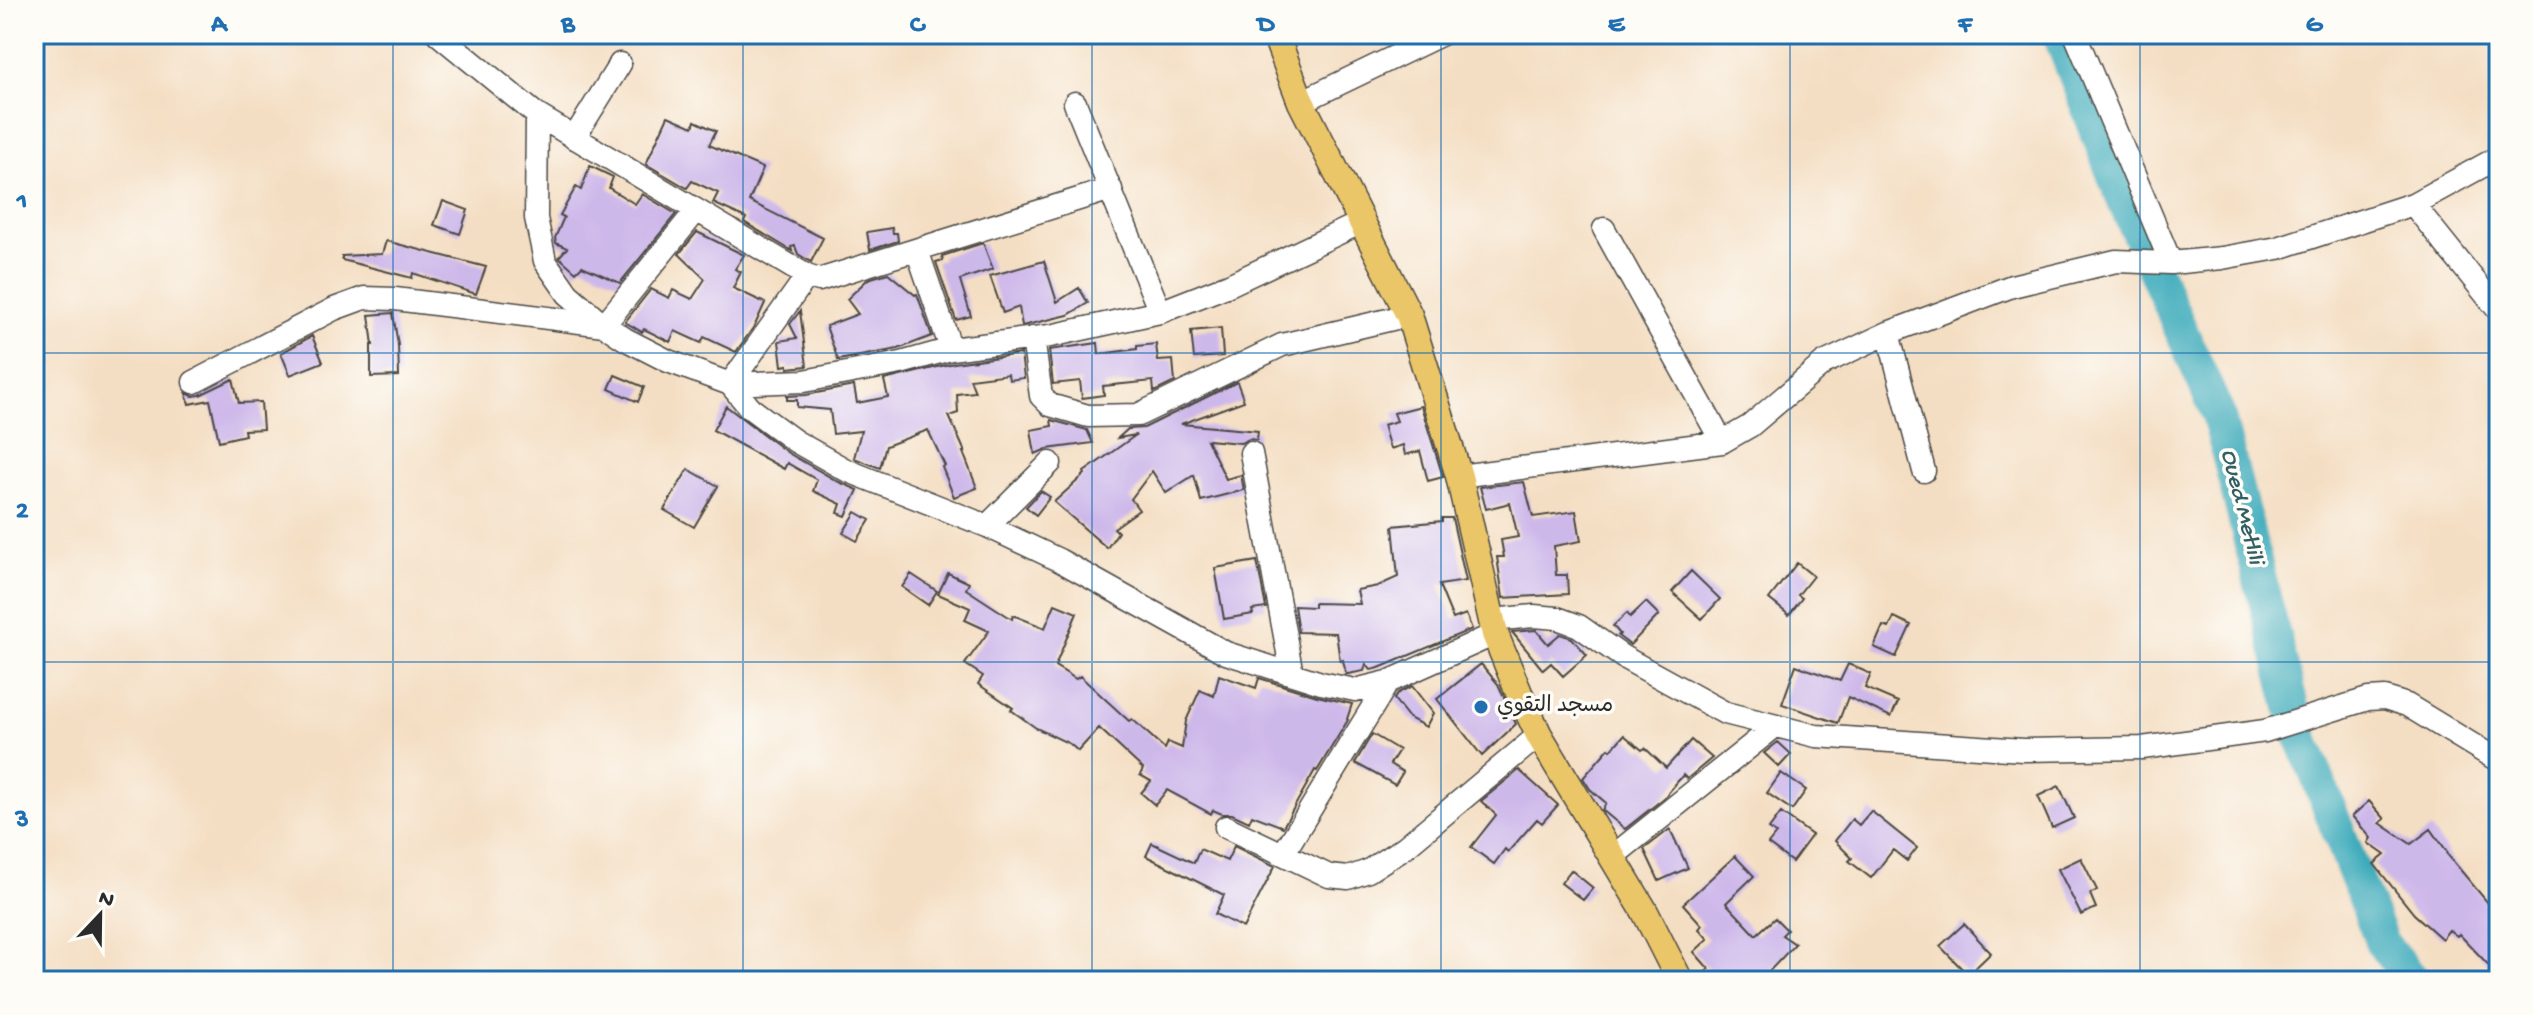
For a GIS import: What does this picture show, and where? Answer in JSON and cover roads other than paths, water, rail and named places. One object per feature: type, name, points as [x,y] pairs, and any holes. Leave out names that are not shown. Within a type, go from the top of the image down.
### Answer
[{"type":"main road","points":[[1275,34],[1301,102],[1409,315],[1459,476],[1493,627],[1539,735],[1644,910],[1680,981]]},
{"type":"street","points":[[438,34],[537,115],[807,276],[819,280],[1111,189]]},
{"type":"street","points":[[1301,102],[1442,34]]},
{"type":"street","points":[[2075,34],[2171,263]]},
{"type":"street","points":[[574,138],[620,64]]},
{"type":"street","points":[[1075,103],[1160,312]]},
{"type":"street","points":[[537,115],[536,218],[545,261],[568,294],[625,339],[668,361],[730,384],[804,381],[901,363],[951,349],[1033,338],[1160,312],[1229,285],[1362,222]]},
{"type":"street","points":[[1459,476],[1722,442],[1750,426],[1824,363],[1888,333],[2012,286],[2116,261],[2171,263],[2278,248],[2413,204],[2499,157]]},
{"type":"street","points":[[2413,204],[2499,311]]},
{"type":"street","points":[[604,325],[696,211]]},
{"type":"street","points":[[1604,229],[1722,442]]},
{"type":"street","points":[[917,250],[951,349]]},
{"type":"street","points":[[730,384],[807,276]]},
{"type":"street","points":[[194,382],[334,309],[364,298],[395,299],[604,325]]},
{"type":"street","points":[[1033,338],[1041,396],[1050,405],[1088,416],[1138,415],[1282,345],[1409,315]]},
{"type":"street","points":[[1888,333],[1924,471]]},
{"type":"street","points":[[730,384],[750,408],[783,433],[846,470],[987,526],[1059,560],[1226,653],[1355,690],[1388,682],[1493,627],[1534,616],[1557,618],[1579,626],[1623,657],[1725,713],[1816,736],[2023,750],[2142,748],[2265,731],[2368,699],[2385,698],[2407,705],[2499,761]]},
{"type":"street","points":[[1251,453],[1292,674]]},
{"type":"street","points":[[987,526],[1050,463]]},
{"type":"street","points":[[1283,854],[1388,682]]},
{"type":"street","points":[[1612,857],[1774,727]]},
{"type":"street","points":[[1226,827],[1329,876],[1348,878],[1368,871],[1405,847],[1539,735]]},
{"type":"waterway","name":"Oued Metlili","points":[[2059,34],[2125,204],[2218,414],[2296,723],[2382,943],[2414,981]]},
{"type":"place","name":"مسجد التقوي","points":[[1481,707]]}]
